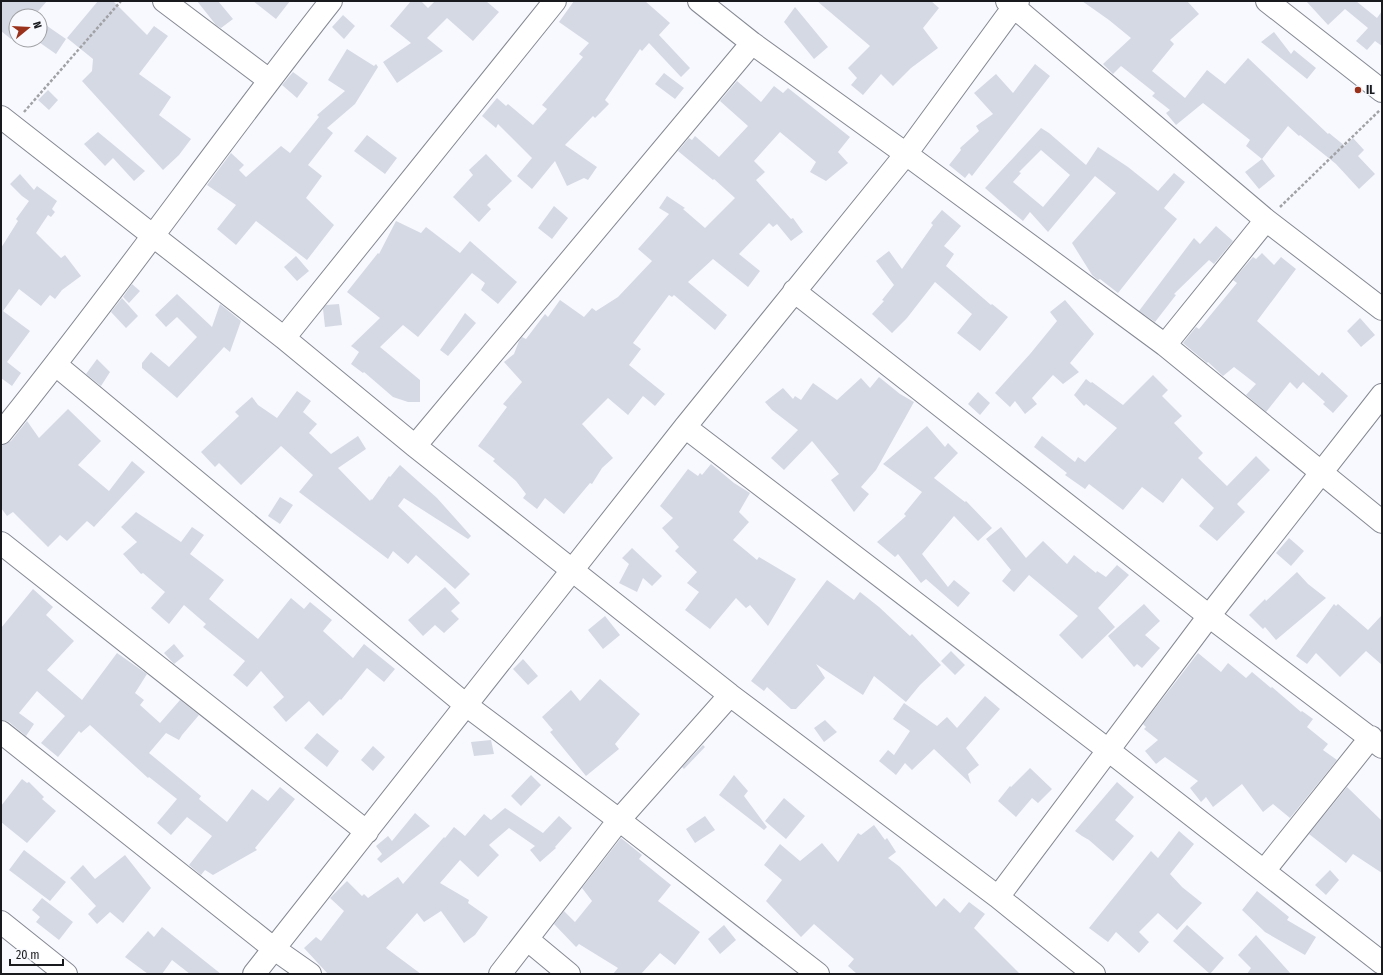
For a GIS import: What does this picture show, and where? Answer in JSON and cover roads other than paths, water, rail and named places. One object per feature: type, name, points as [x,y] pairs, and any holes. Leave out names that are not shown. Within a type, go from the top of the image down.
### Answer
[{"type":"street","points":[[164,1],[269,80]]},
{"type":"street","points":[[1,432],[56,365],[154,236],[269,80],[331,1]]},
{"type":"street","points":[[284,338],[555,1]]},
{"type":"street","points":[[699,1],[752,43],[906,154],[1165,345],[1382,522]]},
{"type":"street","points":[[1267,1],[1382,91]]},
{"type":"street","points":[[254,974],[685,427],[906,154],[1013,3],[1266,220],[1382,308]]},
{"type":"street","points":[[415,446],[752,43]]},
{"type":"street","points":[[5,127],[154,236],[284,338],[415,446],[730,695],[998,897],[1094,974]]},
{"type":"street","points":[[1165,345],[1266,220]]},
{"type":"street","points":[[794,291],[1209,616],[1376,742],[1264,871]]},
{"type":"street","points":[[56,365],[466,705],[619,820],[818,974]]},
{"type":"street","points":[[998,897],[1209,616],[1382,395]]},
{"type":"street","points":[[685,427],[1108,750],[1382,963]]},
{"type":"street","points":[[1,543],[367,832]]},
{"type":"street","points":[[500,974],[528,940],[619,820],[730,695]]},
{"type":"street","points":[[1,732],[273,948],[310,974]]},
{"type":"street","points":[[1,922],[66,974]]},
{"type":"street","points":[[528,940],[569,974]]},
{"type":"place","name":"IL","points":[[1358,90]]}]
